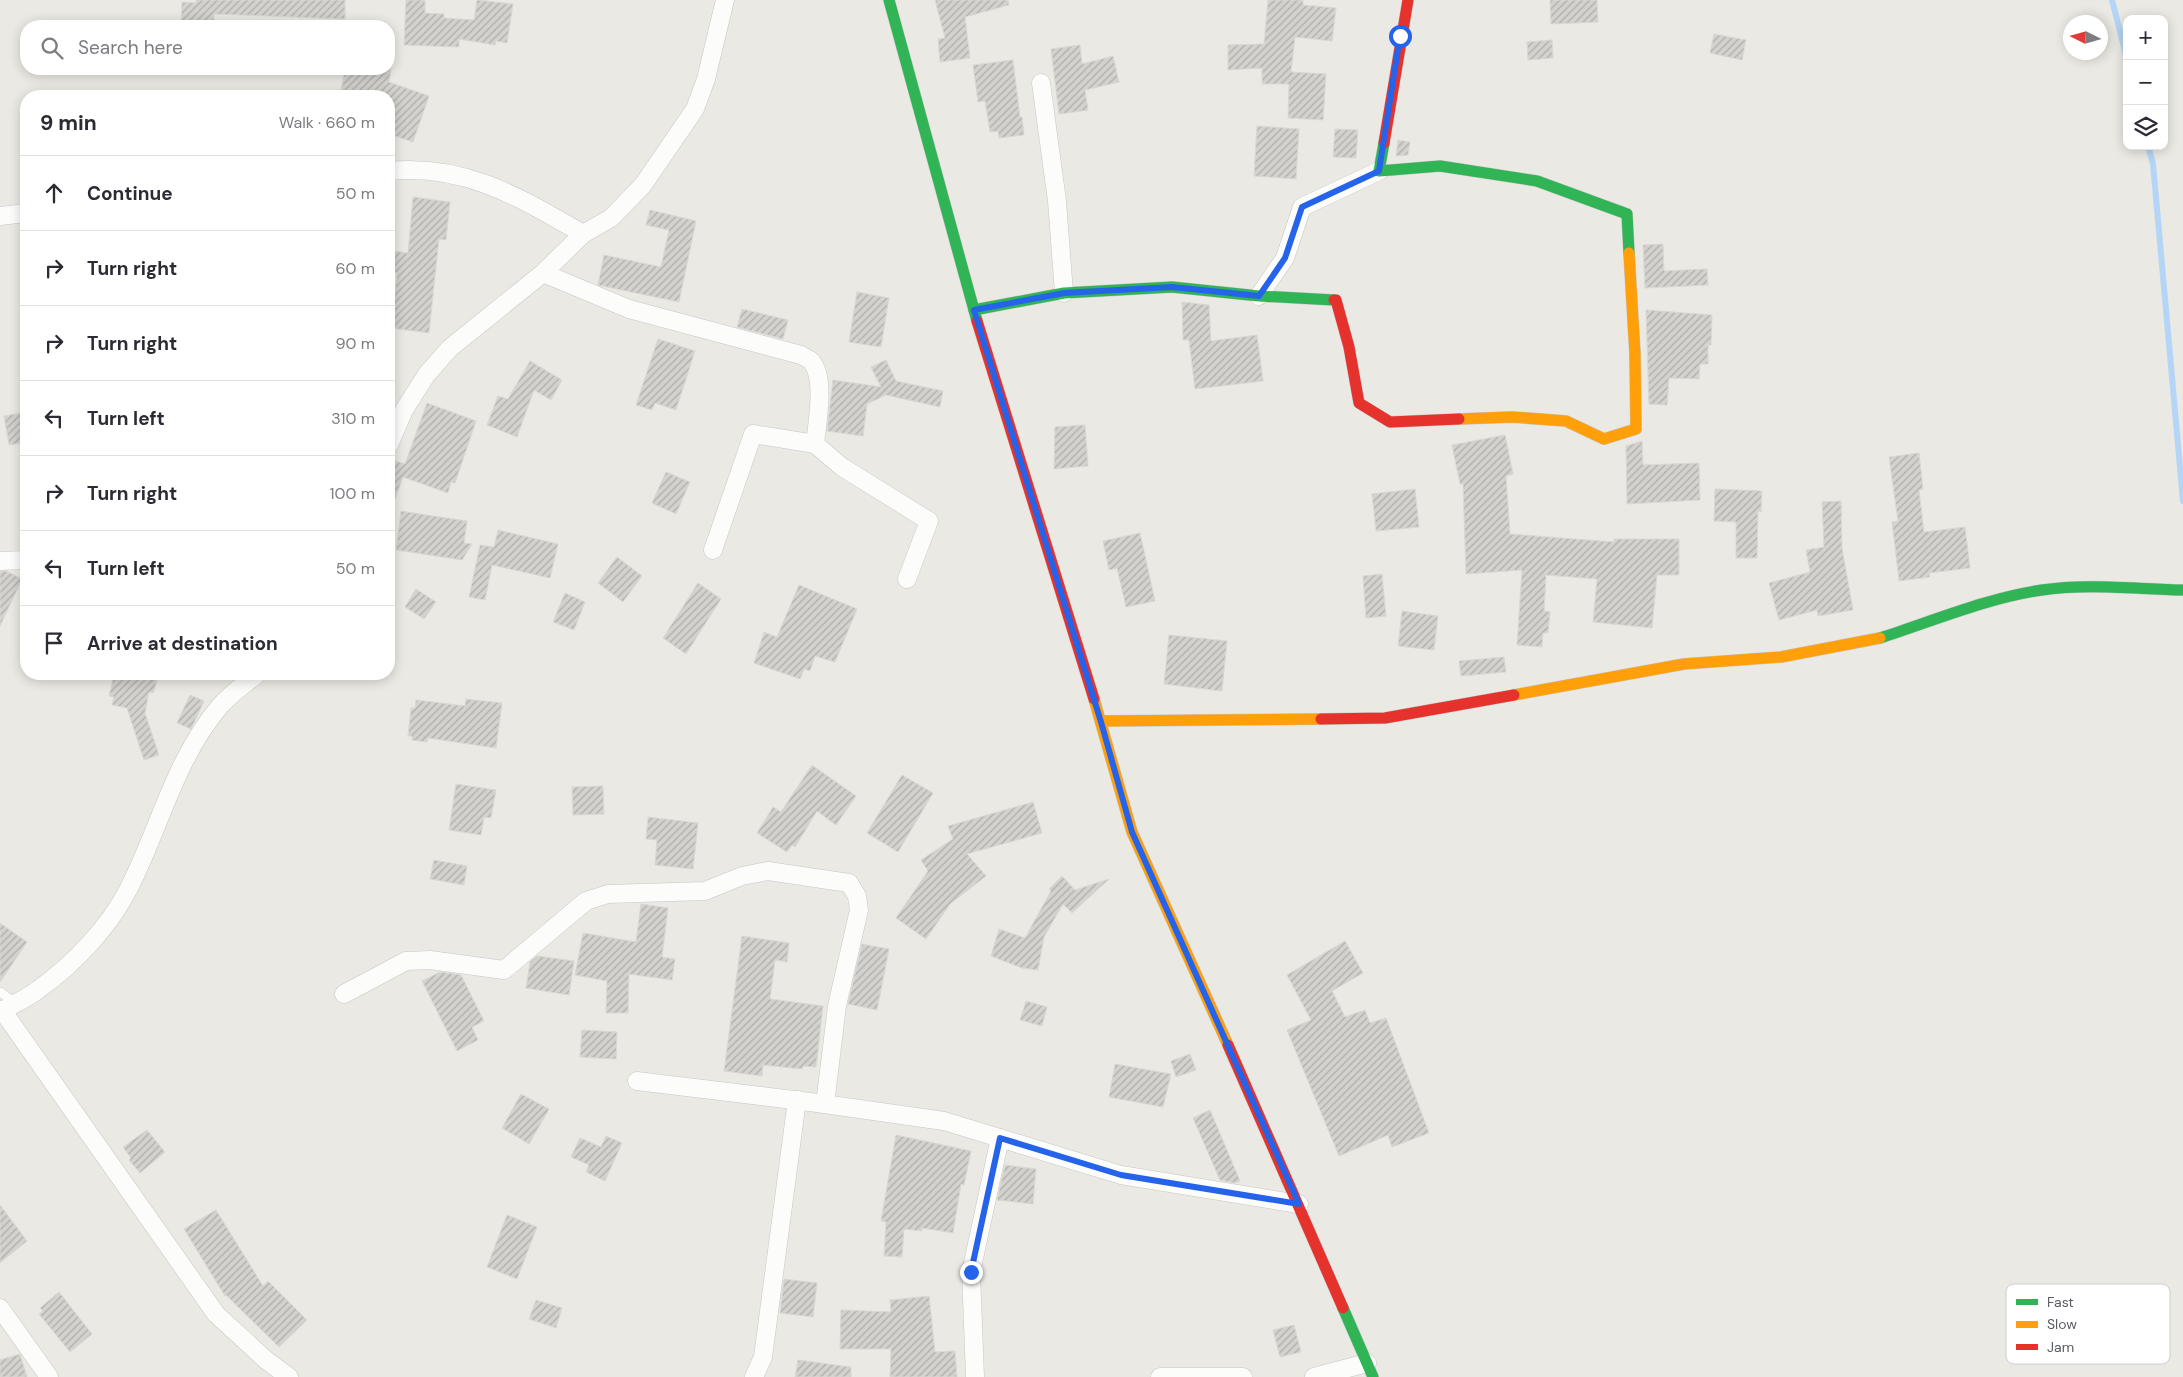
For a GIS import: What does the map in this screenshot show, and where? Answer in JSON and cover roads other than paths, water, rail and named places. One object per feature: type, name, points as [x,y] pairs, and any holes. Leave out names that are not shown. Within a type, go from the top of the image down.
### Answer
[{"type":"street","points":[[395,431],[404,410],[427,374],[450,348],[543,273],[583,234],[611,218],[643,185],[695,109],[706,79],[725,0]]},
{"type":"street","points":[[889,0],[974,310],[1101,722],[1132,832],[1299,1204],[1370,1370],[1314,1377]]},
{"type":"street","points":[[1379,171],[1408,0]]},
{"type":"street","points":[[1041,83],[1057,201],[1064,293]]},
{"type":"street","points":[[974,310],[1064,293],[1172,287],[1259,296],[1336,300],[1349,347],[1358,403],[1390,422],[1512,417],[1566,421],[1604,440],[1636,429],[1635,354],[1627,214],[1537,181],[1440,166],[1379,171],[1302,207],[1285,258],[1259,296]]},
{"type":"street","points":[[395,171],[412,171],[477,180],[511,193],[583,234]]},
{"type":"street","points":[[0,216],[20,214]]},
{"type":"street","points":[[543,273],[629,309],[801,355],[812,361],[818,375],[819,398],[815,444]]},
{"type":"street","points":[[714,550],[753,434],[815,444],[842,467],[929,521],[907,579]]},
{"type":"street","points":[[0,561],[20,560]]},
{"type":"street","points":[[1101,722],[1385,718],[1684,664],[1781,657],[1869,642],[2005,598],[2042,590],[2089,587],[2183,590]]},
{"type":"street","points":[[250,680],[221,704],[202,729],[184,759],[128,889],[108,920],[82,950],[39,990],[6,1008],[216,1314],[266,1360],[289,1377]]},
{"type":"street","points":[[344,994],[406,961],[430,960],[504,970],[586,901],[608,894],[705,891],[742,876],[768,871],[849,883],[857,896],[859,910],[836,1006],[825,1104]]},
{"type":"street","points":[[637,1081],[797,1100],[944,1121],[1121,1175],[1299,1204]]},
{"type":"street","points":[[754,1377],[763,1357],[797,1100]]},
{"type":"street","points":[[975,1377],[971,1272],[1000,1138]]},
{"type":"street","points":[[0,1308],[6,1326],[49,1377]]},
{"type":"street","points":[[1160,1377],[1243,1377]]},
{"type":"lane","points":[[0,992],[6,1008]]},
{"type":"waterway","points":[[2112,0],[2123,43]]},
{"type":"waterway","points":[[2149,150],[2153,164],[2183,501]]}]
